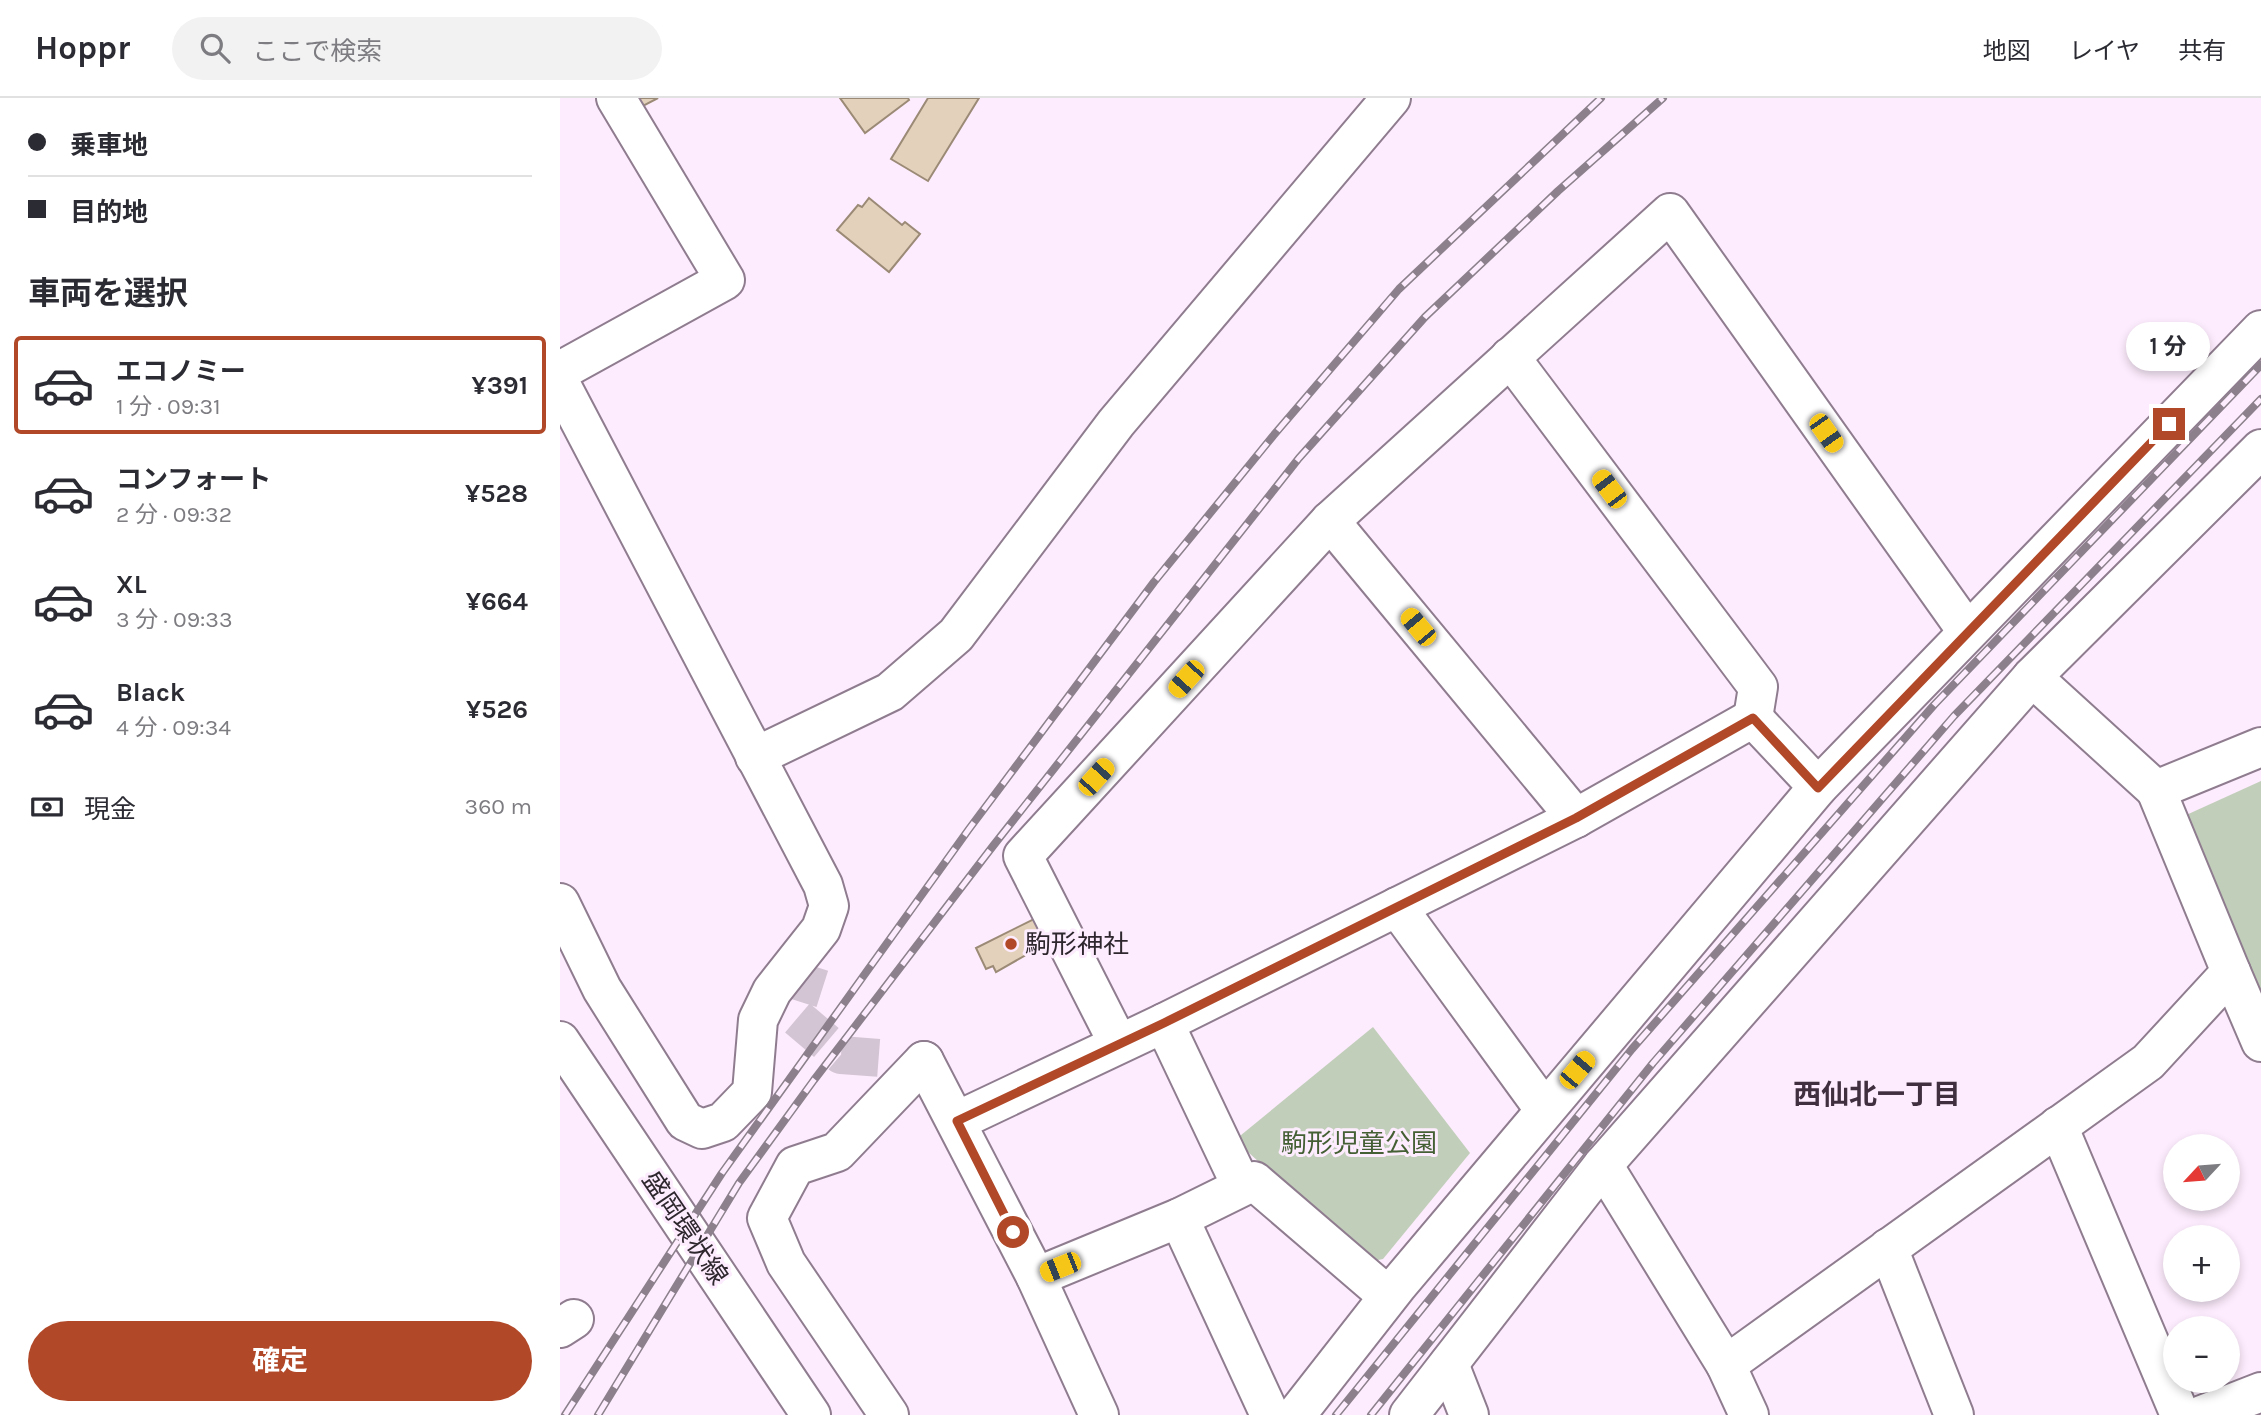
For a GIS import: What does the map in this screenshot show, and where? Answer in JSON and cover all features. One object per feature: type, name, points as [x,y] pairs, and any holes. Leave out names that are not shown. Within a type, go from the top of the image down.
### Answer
[{"type":"street","points":[[560,371],[725,280],[615,98]]},
{"type":"street","points":[[755,757],[890,692],[956,635],[1116,424],[1391,98]]},
{"type":"street","points":[[1118,1043],[1023,856],[1330,521],[1670,213],[1967,631]]},
{"type":"street","points":[[1296,1415],[1388,1296],[1818,788],[2261,330]]},
{"type":"street","points":[[1510,357],[1758,687],[1753,718]]},
{"type":"street","points":[[560,383],[823,885],[829,906],[810,965]]},
{"type":"street","points":[[1409,1415],[1603,1165],[2032,677],[2261,449]]},
{"type":"street","points":[[1330,521],[1576,818]]},
{"type":"street","points":[[2032,677],[2156,790],[2261,1042]]},
{"type":"street","points":[[1753,718],[1818,788]]},
{"type":"street","points":[[957,1121],[1164,1023],[1576,818],[1753,718]]},
{"type":"street","points":[[2156,790],[2261,747]]},
{"type":"street","points":[[560,903],[602,989],[671,1099],[685,1121],[702,1129],[723,1122],[752,1092],[758,1020],[772,990],[821,929]]},
{"type":"street","points":[[1397,906],[1544,1109]]},
{"type":"street","points":[[1726,1365],[2148,1062],[2231,972]]},
{"type":"street","points":[[1164,1023],[1241,1185]]},
{"type":"street","name":"盛岡環状線","points":[[560,1041],[811,1415]]},
{"type":"street","points":[[889,1415],[786,1263],[767,1218],[795,1166],[837,1152],[909,1060],[957,1121],[1036,1276],[1099,1415]]},
{"type":"street","points":[[2059,1126],[2180,1415]]},
{"type":"street","points":[[1603,1165],[1726,1365],[1749,1415]]},
{"type":"street","points":[[1036,1276],[1179,1217],[1254,1181],[1388,1296]]},
{"type":"street","points":[[1179,1217],[1270,1415]]},
{"type":"street","points":[[1888,1248],[1954,1415]]},
{"type":"street","points":[[1448,1364],[1469,1415]]},
{"type":"street","points":[[2202,1415],[2261,1392]]},
{"type":"green space","points":[[2261,781],[2261,996],[2184,816]]},
{"type":"green space","name":"駒形児童公園","points":[[1373,1027],[1470,1153],[1383,1259],[1368,1262],[1235,1140]]},
{"type":"building","points":[[636,98],[658,98],[641,107]]},
{"type":"building","points":[[840,98],[908,98],[909,100],[865,133]]},
{"type":"building","points":[[928,98],[979,98],[928,181],[891,159]]},
{"type":"building","points":[[869,198],[902,225],[905,222],[920,234],[889,272],[837,230],[858,205],[862,207]]},
{"type":"building","name":"駒形神社","points":[[1038,917],[1047,936],[1038,941],[1040,947],[996,972],[993,966],[986,969],[976,948]]},
{"type":"tunnel","points":[[810,965],[794,1015],[841,1055],[893,1059]]},
{"type":"railway","points":[[565,1415],[722,1173],[969,829],[1154,582],[1273,436],[1399,289],[1601,98]]},
{"type":"railway","points":[[598,1415],[739,1183],[814,1080],[993,846],[1299,458],[1425,317],[1558,191],[1663,98]]},
{"type":"railway","points":[[1336,1415],[1632,1049],[1934,705],[2261,365]]},
{"type":"railway","points":[[1371,1415],[1653,1063],[1954,716],[2261,399]]},
{"type":"place","name":"駒形神社","points":[[1011,944]]},
{"type":"district","name":"西仙北一丁目","points":[[1877,1094]]},
{"type":"route","points":[[1013,1232],[957,1121],[1164,1023],[1576,818],[1753,718],[1818,788],[2169,424]]}]
